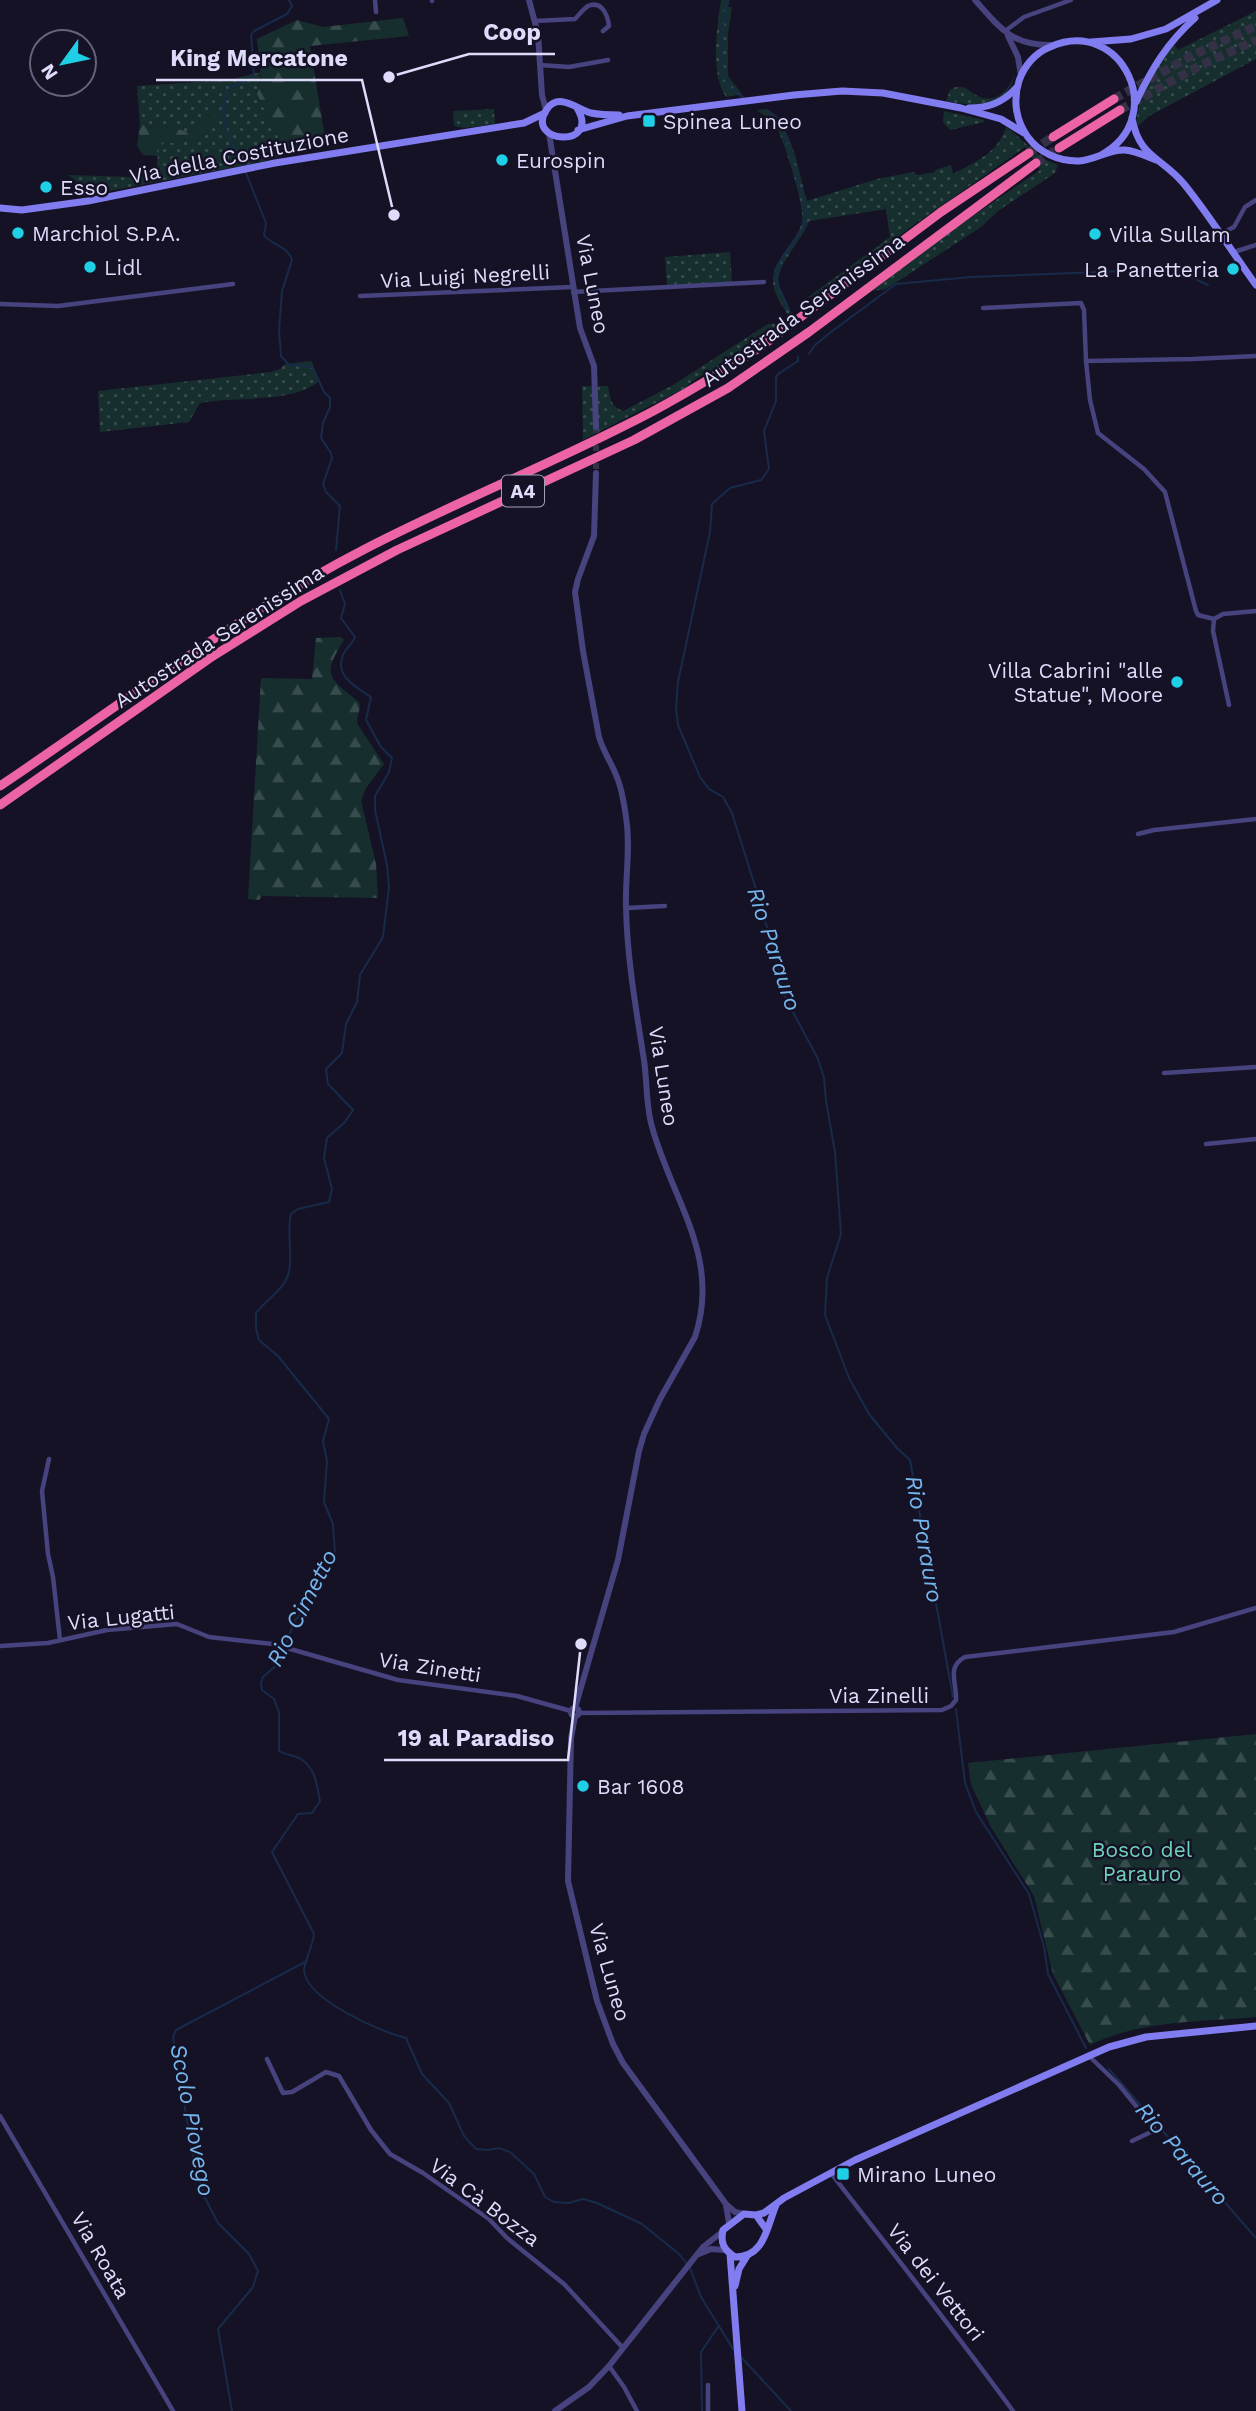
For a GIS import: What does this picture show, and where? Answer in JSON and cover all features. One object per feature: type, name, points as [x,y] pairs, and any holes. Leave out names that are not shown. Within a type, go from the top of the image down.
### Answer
[{"type":"highway","points":[[1053,137],[1114,99]]},
{"type":"highway","points":[[1059,148],[1120,110]]},
{"type":"highway","name":"Autostrada Serenissima","points":[[0,786],[196,649],[306,581],[385,539],[626,426],[694,389],[762,346],[952,204],[1029,153]]},
{"type":"highway","name":"Autostrada Serenissima","points":[[0,804],[210,658],[301,601],[397,550],[634,440],[728,388],[809,332],[1036,163]]},
{"type":"main road","points":[[1024,133],[1016,110],[1017,86],[1035,57],[1053,46],[1070,41],[1131,39],[1149,35],[1178,24],[1217,0]]},
{"type":"main road","points":[[1101,155],[1122,138],[1162,53],[1208,6]]},
{"type":"main road","points":[[1087,42],[1109,51],[1124,66],[1132,81],[1135,106]]},
{"type":"main road","points":[[961,108],[994,104],[1005,99],[1017,86]]},
{"type":"main road","points":[[627,116],[602,115],[566,102],[555,103],[546,112],[544,120],[548,132],[564,138],[578,130],[627,116],[794,94],[842,91],[883,93],[961,108],[1001,119],[1055,157],[1077,161],[1124,150],[1156,160]]},
{"type":"main road","points":[[577,108],[581,119],[578,130]]},
{"type":"main road","name":"Via della Costituzione","points":[[0,208],[49,207],[88,201],[249,168],[524,123],[546,112]]},
{"type":"main road","points":[[1132,118],[1139,142],[1182,182],[1256,285]]},
{"type":"main road","name":"Via della Costituzione","points":[[524,123],[548,132]]},
{"type":"main road","points":[[742,2411],[734,2300],[728,2252],[722,2241],[722,2232],[729,2223],[744,2214],[756,2215],[768,2211],[784,2198],[896,2141],[1088,2055],[1139,2039],[1256,2026]]},
{"type":"main road","points":[[734,2300],[737,2276],[747,2256],[764,2241],[776,2204]]},
{"type":"main road","points":[[756,2215],[766,2229]]},
{"type":"main road","points":[[728,2252],[735,2257],[747,2256]]},
{"type":"street","points":[[375,0],[376,12]]},
{"type":"street","points":[[529,0],[538,40],[541,89],[546,112]]},
{"type":"street","points":[[975,0],[1006,33],[1016,51],[1021,76]]},
{"type":"street","points":[[1006,33],[1024,18],[1072,0]]},
{"type":"street","points":[[535,21],[575,19],[588,6],[596,4],[603,7],[607,13],[609,26],[603,32]]},
{"type":"street","points":[[1006,33],[1027,44],[1053,46]]},
{"type":"street","points":[[539,65],[569,67],[608,60]]},
{"type":"street","points":[[541,89],[547,99],[555,103]]},
{"type":"street","name":"Via Luneo","points":[[548,132],[553,148],[581,331],[594,366],[596,427]]},
{"type":"street","points":[[553,148],[564,138]]},
{"type":"street","points":[[1220,235],[1234,226],[1245,207],[1256,200]]},
{"type":"street","points":[[1233,252],[1256,245]]},
{"type":"street","name":"Via Luigi Negrelli","points":[[360,296],[764,282]]},
{"type":"street","points":[[0,303],[58,306],[233,284]]},
{"type":"street","points":[[983,308],[1081,303],[1084,310],[1086,360],[1098,433],[1149,474],[1164,492],[1198,615],[1214,619],[1223,614],[1256,611]]},
{"type":"street","points":[[1086,360],[1256,356]]},
{"type":"street","name":"Via Luneo","points":[[596,473],[594,536],[578,579],[576,607],[598,737],[616,775],[626,819],[629,853],[626,908],[648,1107],[659,1147],[696,1239],[701,1281],[700,1314],[695,1338],[660,1399],[639,1451],[618,1560],[575,1712],[571,1738],[568,1881],[597,2001],[613,2044],[623,2063],[726,2204]]},
{"type":"street","points":[[1214,619],[1213,631],[1229,705]]},
{"type":"street","points":[[1138,834],[1256,819]]},
{"type":"street","points":[[626,908],[665,906]]},
{"type":"street","points":[[1164,1073],[1256,1067]]},
{"type":"street","points":[[1206,1144],[1256,1139]]},
{"type":"street","points":[[49,1459],[42,1491],[60,1640]]},
{"type":"street","name":"Via Zinelli","points":[[575,1712],[942,1710],[956,1700],[953,1671],[955,1664],[965,1657],[1174,1632],[1256,1608]]},
{"type":"street","name":"Via Lugatti","points":[[0,1646],[35,1645],[107,1630],[173,1623],[187,1626],[209,1637],[284,1648]]},
{"type":"street","name":"Via Zinetti","points":[[284,1648],[398,1680],[517,1696],[575,1712]]},
{"type":"street","points":[[1088,2055],[1119,2085],[1154,2128],[1132,2141]]},
{"type":"street","name":"Via Cà Bozza","points":[[267,2059],[282,2093],[292,2092],[326,2073],[339,2076],[371,2130],[390,2154],[423,2173],[489,2220],[564,2284],[623,2348]]},
{"type":"street","name":"Via Roata","points":[[0,2116],[173,2411]]},
{"type":"street","name":"Via dei Vettori","points":[[831,2173],[980,2364],[1013,2411]]},
{"type":"street","points":[[726,2204],[735,2212],[744,2214]]},
{"type":"street","points":[[726,2204],[729,2223]]},
{"type":"street","points":[[555,2411],[589,2387],[610,2366],[703,2247],[722,2232]]},
{"type":"street","points":[[697,2255],[711,2249],[728,2252]]},
{"type":"street","points":[[610,2366],[637,2411]]},
{"type":"street","points":[[708,2385],[708,2411]]},
{"type":"green space","points":[[721,0],[730,0],[728,7],[732,7],[728,34],[728,76],[742,94],[726,97],[716,63]]},
{"type":"green space","points":[[1256,11],[1256,59],[1149,116],[1136,128],[1144,93],[1173,43],[1178,50]]},
{"type":"green space","points":[[403,18],[409,36],[310,46],[324,132],[312,144],[287,154],[257,94],[261,76],[257,39],[297,20],[323,27]]},
{"type":"green space","points":[[261,72],[257,94],[287,154],[261,162],[82,196],[80,184],[68,175],[131,177],[155,174],[158,145],[192,139],[214,113],[189,132],[154,123],[152,128],[140,124],[137,86],[229,80]]},
{"type":"green space","points":[[1015,73],[1006,93],[998,99],[979,104],[946,101],[950,90],[957,87],[965,88],[983,98],[995,97],[1005,90]]},
{"type":"green space","points":[[494,109],[495,124],[464,128],[454,126],[453,111]]},
{"type":"green space","points":[[765,109],[783,126],[789,138],[807,201],[877,179],[913,172],[918,175],[935,172],[951,165],[953,174],[992,150],[1006,127],[1036,153],[1058,165],[1055,173],[998,211],[981,227],[886,289],[872,291],[941,238],[1040,170],[1025,147],[915,224],[821,295],[807,298],[890,237],[886,209],[809,221],[784,262],[779,278],[780,290],[793,316],[790,318],[778,298],[773,274],[781,256],[800,228],[801,204],[779,132],[773,122],[757,110]]},
{"type":"green space","points":[[944,111],[984,122],[950,130],[943,122]]},
{"type":"green space","points":[[214,113],[216,120],[192,139],[159,145],[158,156],[143,155],[137,146],[140,124],[152,128],[154,123],[189,132]]},
{"type":"green space","points":[[730,252],[732,282],[667,285],[665,257]]},
{"type":"green space","points":[[784,323],[685,388],[583,440],[582,386],[608,386],[613,404],[623,411],[673,385],[768,324]]},
{"type":"green space","points":[[312,361],[318,382],[292,394],[200,403],[189,422],[100,432],[98,391],[271,372],[285,364]]},
{"type":"green space","points":[[341,637],[344,640],[332,662],[332,676],[359,702],[358,725],[384,764],[366,788],[361,801],[376,864],[378,898],[262,896],[259,900],[248,899],[261,678],[312,679],[316,638]]},
{"type":"green space","name":"Bosco del Parauro","points":[[1256,1734],[1256,2017],[1150,2026],[1090,2045],[1053,1974],[1034,1896],[991,1827],[971,1784],[968,1763]]},
{"type":"waterway","points":[[242,165],[225,127],[225,97],[230,87],[249,80],[254,74],[251,35],[287,14],[292,6],[289,0]]},
{"type":"waterway","name":"Rio Parauro","points":[[727,0],[724,16],[723,72],[728,85],[744,98]]},
{"type":"waterway","name":"Rio Parauro","points":[[767,110],[778,118],[783,126],[807,214],[801,231],[777,270],[778,283],[789,310]]},
{"type":"waterway","points":[[246,173],[266,223],[264,235],[287,251],[292,260],[282,291],[279,330],[281,356],[289,365],[313,368],[324,392],[330,398],[321,438],[332,458],[323,484],[326,492],[340,506],[336,550]]},
{"type":"waterway","points":[[809,354],[815,345],[831,332],[896,284],[971,277],[1174,269],[1208,285]]},
{"type":"waterway","name":"Rio Parauro","points":[[759,899],[732,813],[723,797],[709,789],[700,777],[678,725],[676,708],[678,682],[710,532],[712,504],[730,488],[761,480],[769,469],[764,431],[776,401],[776,378],[798,361],[798,357]]},
{"type":"waterway","name":"Rio Cimetto","points":[[340,590],[345,604],[341,618],[355,637],[343,655],[341,669],[348,680],[371,697],[366,720],[381,747],[392,758],[389,772],[375,796],[375,810],[389,887],[383,937],[360,975],[357,1002],[346,1024],[342,1053],[326,1069],[328,1084],[353,1110],[345,1122],[327,1138],[324,1158],[332,1189],[329,1202],[298,1209],[291,1214],[288,1275],[256,1313],[259,1340],[278,1356],[329,1419],[323,1441],[327,1461],[324,1502],[333,1524],[335,1553],[315,1585],[307,1608],[295,1620],[279,1663],[263,1677],[261,1683],[262,1690],[274,1699],[279,1712],[279,1751],[306,1763],[315,1778],[320,1801],[312,1813],[298,1814],[272,1852],[314,1934],[304,1971],[308,1982],[318,1993],[364,2022],[406,2038],[422,2074],[449,2103],[464,2136],[476,2149],[499,2148],[510,2152],[534,2174],[545,2197],[554,2202],[569,2203],[583,2199],[642,2224],[679,2254],[687,2264]]},
{"type":"waterway","name":"Rio Parauro","points":[[760,904],[785,997],[818,1059],[824,1078],[835,1152],[841,1234],[827,1278],[825,1315],[849,1378],[869,1414],[910,1460],[953,1697]]},
{"type":"waterway","name":"Rio Parauro","points":[[956,1709],[965,1783],[976,1812],[1029,1894],[1044,1947],[1048,1974],[1086,2048]]},
{"type":"waterway","name":"Scolo Piovego","points":[[232,2411],[218,2329],[253,2287],[258,2271],[249,2254],[218,2223],[204,2196],[194,2161],[173,2037],[176,2030],[307,1961]]},
{"type":"waterway","name":"Rio Parauro","points":[[1109,2069],[1256,2238]]},
{"type":"waterway","name":"Rio Cimetto","points":[[690,2268],[701,2297],[733,2349]]},
{"type":"waterway","points":[[702,2411],[701,2352],[718,2327]]},
{"type":"waterway","name":"Rio Cimetto","points":[[742,2358],[791,2411]]},
{"type":"tunnel","points":[[1114,99],[1193,55],[1256,26]]},
{"type":"tunnel","points":[[1120,110],[1199,66],[1256,40]]},
{"type":"tunnel","points":[[1031,151],[1053,137]]},
{"type":"tunnel","points":[[1036,163],[1059,148]]},
{"type":"tunnel","points":[[596,427],[596,473]]},
{"type":"place","name":"Coop","points":[[389,77]]},
{"type":"place","name":"Spinea Luneo","points":[[649,121]]},
{"type":"place","name":"Eurospin","points":[[502,160]]},
{"type":"place","name":"Esso","points":[[46,187]]},
{"type":"place","name":"King Mercatone","points":[[394,215]]},
{"type":"place","name":"Marchiol S.P.A.","points":[[18,233]]},
{"type":"place","name":"Villa Sullam","points":[[1095,234]]},
{"type":"place","name":"Lidl","points":[[90,267]]},
{"type":"place","name":"La Panetteria","points":[[1233,269]]},
{"type":"place","name":"Villa Cabrini \"alle Statue\", Moore","points":[[1177,682]]},
{"type":"place","name":"19 al Paradiso","points":[[581,1644]]},
{"type":"place","name":"Bar 1608","points":[[583,1786]]},
{"type":"place","name":"Mirano Luneo","points":[[843,2174]]}]
